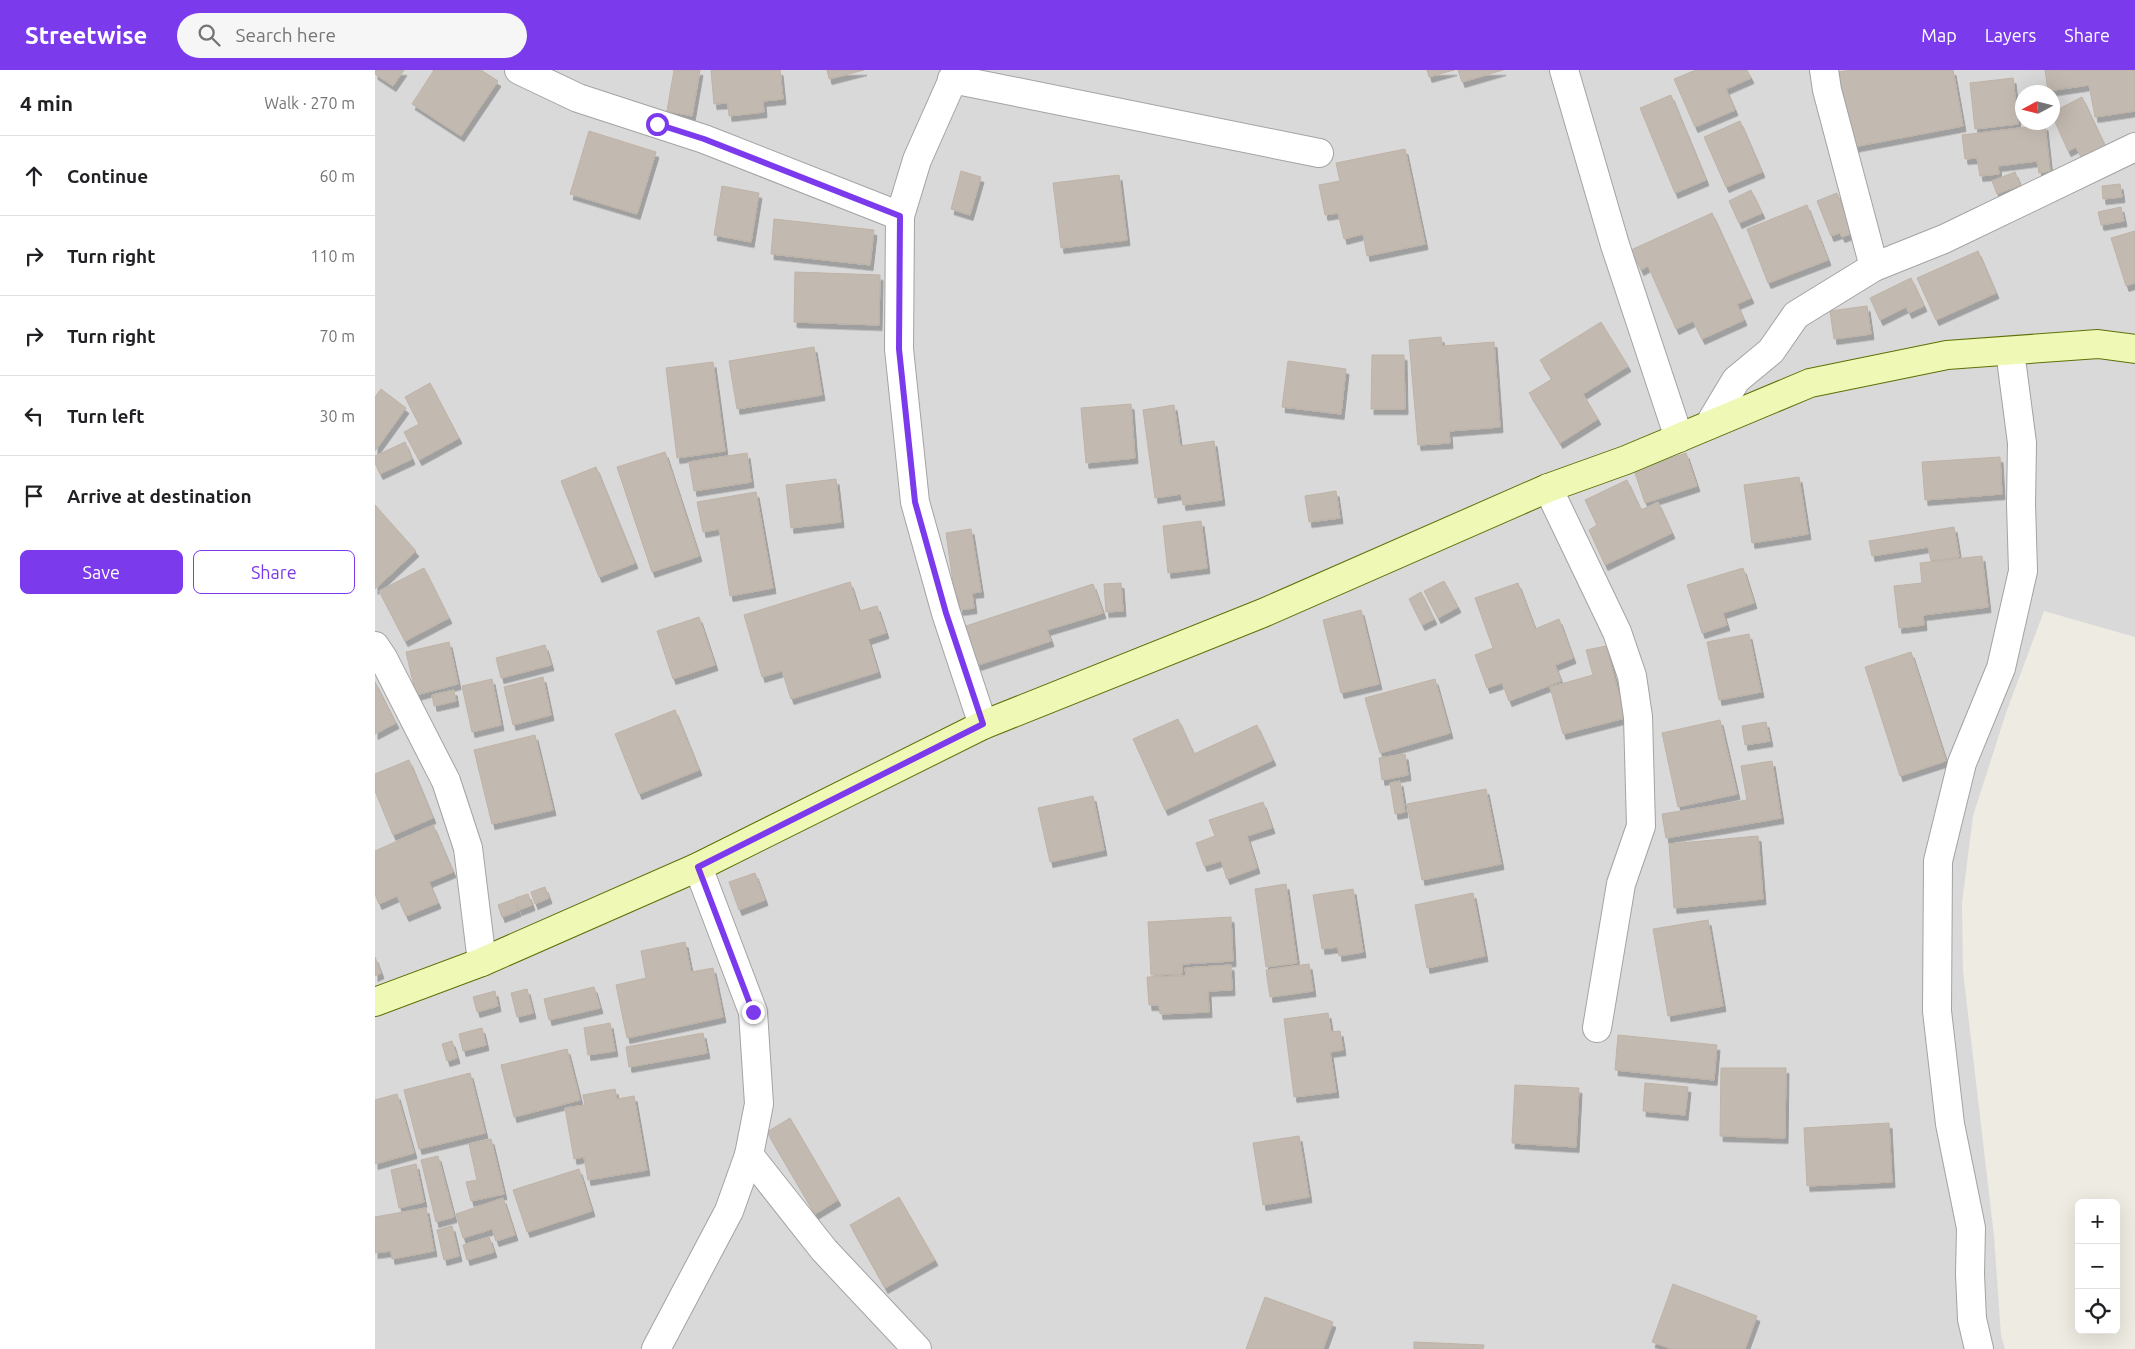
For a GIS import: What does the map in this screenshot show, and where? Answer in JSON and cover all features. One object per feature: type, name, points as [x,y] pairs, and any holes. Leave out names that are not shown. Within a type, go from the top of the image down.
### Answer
[{"type":"main road","points":[[375,1002],[482,962],[698,867],[983,724],[1263,613],[1548,488],[1627,460],[1810,383],[1947,355],[2098,344],[2135,349]]},
{"type":"street","points":[[519,70],[578,98],[704,139],[900,216]]},
{"type":"street","points":[[1564,70],[1615,244],[1679,438]]},
{"type":"street","points":[[1824,70],[1827,90],[1874,267]]},
{"type":"street","points":[[983,724],[946,613],[915,502],[899,349],[900,216],[917,160],[954,74],[1319,153]]},
{"type":"street","points":[[1709,425],[1736,380],[1771,351],[1796,315],[1874,267],[1944,239],[2135,147]]},
{"type":"street","points":[[1979,1349],[1972,1319],[1970,1274],[1971,1228],[1950,1124],[1937,1011],[1938,861],[1961,764],[2001,668],[2023,571],[2022,443],[2010,350]]},
{"type":"street","points":[[1548,488],[1617,632],[1633,676],[1637,716],[1641,826],[1621,884],[1597,1028]]},
{"type":"street","points":[[375,646],[446,781],[468,848],[482,962]]},
{"type":"street","points":[[656,1349],[729,1212],[749,1155],[759,1104],[753,1012],[698,867]]},
{"type":"street","points":[[749,1155],[823,1250],[917,1349]]},
{"type":"shaded area","points":[[375,70],[2135,70],[2135,637],[2044,611],[2006,713],[1973,816],[1962,903],[1963,971],[1994,1236],[2001,1335],[2005,1349],[375,1349]]},
{"type":"building","points":[[375,70],[404,70],[393,86],[375,74]]},
{"type":"building","points":[[434,70],[481,70],[498,81],[461,136],[412,104]]},
{"type":"building","points":[[674,70],[700,70],[692,116],[667,111]]},
{"type":"building","points":[[711,70],[780,70],[783,99],[763,101],[764,112],[729,116],[728,103],[714,104]]},
{"type":"building","points":[[827,70],[864,70],[829,79]]},
{"type":"building","points":[[1427,70],[1454,70],[1429,77]]},
{"type":"building","points":[[1458,70],[1503,70],[1462,82]]},
{"type":"building","points":[[1696,70],[1747,70],[1751,78],[1726,89],[1735,110],[1695,127],[1674,79]]},
{"type":"building","points":[[1851,70],[1953,70],[1963,126],[1853,147],[1839,72]]},
{"type":"building","points":[[2045,70],[2135,70],[2135,111],[2095,117],[2089,85],[2060,89],[2060,85],[2047,85]]},
{"type":"building","points":[[2013,78],[2015,124],[1975,129],[1970,83]]},
{"type":"building","points":[[1671,95],[1706,180],[1675,193],[1640,108]]},
{"type":"building","points":[[2082,97],[2107,150],[2083,161],[2076,147],[2068,151],[2059,130],[2060,108]]},
{"type":"building","points":[[1740,121],[1762,172],[1726,187],[1704,137]]},
{"type":"building","points":[[2015,129],[2046,130],[2050,171],[2039,173],[2037,161],[1998,166],[1999,174],[1980,176],[1977,158],[1965,159],[1962,135]]},
{"type":"building","points":[[589,131],[656,152],[637,214],[570,194]]},
{"type":"building","points":[[1405,149],[1425,244],[1367,256],[1363,234],[1344,239],[1338,213],[1325,215],[1319,185],[1340,181],[1336,163]]},
{"type":"building","points":[[961,171],[981,177],[970,215],[951,209]]},
{"type":"building","points":[[2015,172],[2020,185],[1997,194],[1992,181]]},
{"type":"building","points":[[1119,175],[1127,240],[1061,248],[1053,183]]},
{"type":"building","points":[[2120,184],[2122,197],[2103,199],[2102,186]]},
{"type":"building","points":[[722,186],[759,193],[751,242],[714,235]]},
{"type":"building","points":[[1751,190],[1762,213],[1739,223],[1729,201]]},
{"type":"building","points":[[1837,193],[1853,233],[1842,237],[1840,233],[1831,236],[1817,201]]},
{"type":"building","points":[[1807,205],[1828,260],[1768,283],[1747,229]]},
{"type":"building","points":[[2121,207],[2124,221],[2101,225],[2098,212]]},
{"type":"building","points":[[1712,213],[1751,298],[1737,304],[1744,320],[1702,339],[1693,321],[1676,329],[1648,266],[1641,270],[1631,250]]},
{"type":"building","points":[[774,219],[874,230],[870,265],[771,254]]},
{"type":"building","points":[[2135,231],[2135,283],[2126,286],[2111,238]]},
{"type":"building","points":[[1978,251],[1996,293],[1936,320],[1917,278]]},
{"type":"building","points":[[795,272],[880,275],[879,325],[794,322]]},
{"type":"building","points":[[1911,278],[1924,306],[1909,313],[1906,307],[1880,320],[1870,298]]},
{"type":"building","points":[[1867,306],[1871,334],[1834,339],[1830,311]]},
{"type":"building","points":[[1601,322],[1628,366],[1583,394],[1598,419],[1560,443],[1529,393],[1552,379],[1540,360]]},
{"type":"building","points":[[1441,337],[1442,346],[1494,342],[1500,427],[1449,431],[1450,443],[1418,445],[1409,340]]},
{"type":"building","points":[[814,347],[822,395],[737,409],[729,361]]},
{"type":"building","points":[[1372,355],[1404,355],[1405,409],[1371,409]]},
{"type":"building","points":[[1288,361],[1346,369],[1341,414],[1282,407]]},
{"type":"building","points":[[713,362],[725,451],[677,458],[666,368]]},
{"type":"building","points":[[430,383],[459,438],[419,460],[404,432],[419,424],[405,397]]},
{"type":"building","points":[[381,389],[406,408],[375,451],[375,397]]},
{"type":"building","points":[[1131,404],[1135,458],[1086,463],[1081,408]]},
{"type":"building","points":[[1174,405],[1180,446],[1214,441],[1222,500],[1183,505],[1181,494],[1155,498],[1143,410]]},
{"type":"building","points":[[405,442],[412,459],[380,474],[375,463],[375,456]]},
{"type":"building","points":[[665,452],[699,556],[652,572],[617,467]]},
{"type":"building","points":[[747,453],[751,482],[694,491],[689,462]]},
{"type":"building","points":[[1686,453],[1697,486],[1645,503],[1634,470]]},
{"type":"building","points":[[2000,457],[2002,494],[1925,500],[1922,462]]},
{"type":"building","points":[[596,467],[635,563],[599,577],[561,481]]},
{"type":"building","points":[[1799,477],[1808,534],[1752,543],[1744,485]]},
{"type":"building","points":[[836,479],[841,522],[791,528],[786,485]]},
{"type":"building","points":[[1627,480],[1641,510],[1658,502],[1672,533],[1605,565],[1589,530],[1597,525],[1585,500]]},
{"type":"building","points":[[1336,491],[1340,518],[1309,522],[1305,496]]},
{"type":"building","points":[[756,492],[773,588],[730,596],[719,529],[703,532],[697,502]]},
{"type":"building","points":[[375,505],[416,551],[375,589]]},
{"type":"building","points":[[1201,521],[1207,568],[1168,573],[1163,526]]},
{"type":"building","points":[[1954,527],[1959,557],[1931,561],[1928,547],[1872,556],[1869,541]]},
{"type":"building","points":[[971,529],[981,592],[972,593],[974,608],[960,610],[958,596],[955,596],[946,533]]},
{"type":"building","points":[[1982,556],[1988,607],[1923,615],[1924,625],[1899,628],[1894,586],[1922,583],[1920,563]]},
{"type":"building","points":[[424,568],[449,618],[405,641],[379,591]]},
{"type":"building","points":[[1743,568],[1754,603],[1723,613],[1727,625],[1702,633],[1687,585]]},
{"type":"building","points":[[1444,581],[1458,607],[1438,618],[1424,591]]},
{"type":"building","points":[[850,582],[859,611],[877,606],[886,633],[868,639],[878,672],[791,699],[782,671],[762,677],[744,615]]},
{"type":"building","points":[[1121,583],[1123,611],[1106,612],[1104,584]]},
{"type":"building","points":[[1518,583],[1535,629],[1559,619],[1573,658],[1555,665],[1561,681],[1509,701],[1502,683],[1487,688],[1475,655],[1493,648],[1475,598]]},
{"type":"building","points":[[1093,584],[1103,613],[1047,630],[1051,641],[978,665],[966,626]]},
{"type":"building","points":[[1421,592],[1434,619],[1422,625],[1409,599]]},
{"type":"building","points":[[1361,610],[1379,684],[1341,693],[1323,620]]},
{"type":"building","points":[[699,617],[715,665],[673,679],[657,631]]},
{"type":"building","points":[[1749,634],[1761,692],[1719,700],[1707,642]]},
{"type":"building","points":[[449,642],[458,684],[416,695],[406,652]]},
{"type":"building","points":[[545,645],[551,665],[501,678],[496,658]]},
{"type":"building","points":[[1606,646],[1625,718],[1563,734],[1550,687],[1593,675],[1586,650]]},
{"type":"building","points":[[1911,652],[1946,761],[1900,776],[1865,667]]},
{"type":"building","points":[[543,677],[551,715],[513,725],[504,687]]},
{"type":"building","points":[[492,679],[501,725],[472,732],[462,686]]},
{"type":"building","points":[[1435,679],[1450,733],[1380,753],[1365,698]]},
{"type":"building","points":[[375,682],[396,723],[375,734]]},
{"type":"building","points":[[454,690],[456,701],[434,706],[432,695]]},
{"type":"building","points":[[675,710],[699,770],[639,794],[615,734]]},
{"type":"building","points":[[1178,719],[1194,754],[1257,725],[1273,760],[1165,810],[1133,739]]},
{"type":"building","points":[[1720,720],[1737,794],[1678,807],[1662,733]]},
{"type":"building","points":[[1766,722],[1770,741],[1745,745],[1742,726]]},
{"type":"building","points":[[535,735],[553,810],[492,824],[474,750]]},
{"type":"building","points":[[1405,754],[1408,775],[1382,780],[1379,758]]},
{"type":"building","points":[[409,760],[433,818],[393,835],[375,791],[375,774]]},
{"type":"building","points":[[1772,761],[1781,818],[1666,838],[1662,814],[1747,800],[1741,766]]},
{"type":"building","points":[[1400,781],[1405,812],[1395,814],[1390,783]]},
{"type":"building","points":[[1486,789],[1501,864],[1422,880],[1407,804]]},
{"type":"building","points":[[1093,796],[1104,850],[1050,862],[1038,808]]},
{"type":"building","points":[[1263,802],[1272,828],[1247,836],[1257,868],[1227,879],[1221,861],[1204,866],[1196,843],[1215,836],[1209,820]]},
{"type":"building","points":[[433,825],[453,872],[429,882],[438,903],[406,916],[397,896],[379,904],[375,894],[375,851]]},
{"type":"building","points":[[1758,836],[1763,899],[1674,908],[1669,844]]},
{"type":"building","points":[[755,873],[765,900],[739,910],[729,882]]},
{"type":"building","points":[[1286,884],[1297,963],[1266,967],[1255,889]]},
{"type":"building","points":[[545,887],[549,898],[535,904],[531,892]]},
{"type":"building","points":[[1353,889],[1363,952],[1339,956],[1338,947],[1322,949],[1313,895]]},
{"type":"building","points":[[1473,893],[1485,956],[1427,968],[1415,905]]},
{"type":"building","points":[[528,894],[532,905],[519,910],[515,898]]},
{"type":"building","points":[[514,899],[518,911],[502,917],[498,905]]},
{"type":"building","points":[[1231,917],[1233,961],[1182,964],[1182,974],[1151,975],[1148,922]]},
{"type":"building","points":[[1708,920],[1723,1006],[1668,1016],[1653,929]]},
{"type":"building","points":[[685,942],[691,972],[713,968],[723,1017],[627,1038],[616,985],[646,978],[641,951]]},
{"type":"building","points":[[375,957],[381,973],[375,976]]},
{"type":"building","points":[[1309,964],[1313,991],[1270,997],[1266,970]]},
{"type":"building","points":[[1231,965],[1232,990],[1208,991],[1209,1012],[1160,1014],[1159,1005],[1149,1005],[1147,977],[1186,976],[1185,968]]},
{"type":"building","points":[[594,987],[600,1008],[549,1020],[544,999]]},
{"type":"building","points":[[527,989],[533,1013],[517,1017],[511,993]]},
{"type":"building","points":[[495,991],[498,1006],[477,1012],[473,997]]},
{"type":"building","points":[[1328,1013],[1331,1032],[1340,1031],[1343,1050],[1330,1052],[1336,1092],[1294,1097],[1284,1019]]},
{"type":"building","points":[[610,1023],[615,1051],[588,1055],[584,1028]]},
{"type":"building","points":[[482,1028],[486,1045],[463,1051],[459,1034]]},
{"type":"building","points":[[703,1033],[707,1053],[629,1067],[626,1047]]},
{"type":"building","points":[[1618,1035],[1717,1045],[1714,1080],[1615,1070]]},
{"type":"building","points":[[452,1041],[457,1058],[447,1061],[442,1044]]},
{"type":"building","points":[[567,1049],[580,1100],[514,1117],[501,1065]]},
{"type":"building","points":[[1721,1068],[1786,1068],[1785,1138],[1720,1136]]},
{"type":"building","points":[[470,1073],[485,1133],[419,1149],[404,1090]]},
{"type":"building","points":[[1645,1083],[1688,1087],[1685,1115],[1643,1111]]},
{"type":"building","points":[[1515,1085],[1579,1088],[1576,1147],[1512,1143]]},
{"type":"building","points":[[615,1089],[617,1099],[634,1096],[647,1170],[588,1180],[584,1157],[574,1159],[565,1108],[585,1105],[583,1095]]},
{"type":"building","points":[[397,1094],[414,1153],[375,1164],[375,1100]]},
{"type":"building","points":[[790,1118],[838,1200],[815,1214],[767,1132]]},
{"type":"building","points":[[1889,1123],[1892,1182],[1807,1186],[1804,1128]]},
{"type":"building","points":[[1299,1136],[1309,1197],[1263,1205],[1253,1143]]},
{"type":"building","points":[[491,1139],[504,1194],[471,1201],[466,1182],[477,1180],[469,1144]]},
{"type":"building","points":[[438,1156],[454,1217],[436,1222],[421,1160]]},
{"type":"building","points":[[416,1164],[424,1202],[399,1208],[391,1170]]},
{"type":"building","points":[[579,1169],[592,1211],[527,1232],[513,1190]]},
{"type":"building","points":[[899,1197],[935,1260],[885,1288],[850,1225]]},
{"type":"building","points":[[503,1198],[515,1235],[496,1241],[492,1229],[463,1238],[456,1214]]},
{"type":"building","points":[[426,1208],[434,1251],[392,1259],[391,1251],[375,1253],[375,1217]]},
{"type":"building","points":[[452,1226],[459,1256],[444,1260],[437,1230]]},
{"type":"building","points":[[489,1237],[494,1252],[467,1260],[463,1245]]},
{"type":"building","points":[[1673,1284],[1757,1316],[1745,1349],[1672,1349],[1652,1342]]},
{"type":"building","points":[[1265,1297],[1333,1322],[1323,1349],[1246,1349]]},
{"type":"building","points":[[1414,1342],[1484,1345],[1483,1349],[1414,1349]]},
{"type":"route","points":[[657,124],[704,139],[900,216],[899,349],[915,502],[946,613],[983,724],[698,867],[753,1012]]}]
